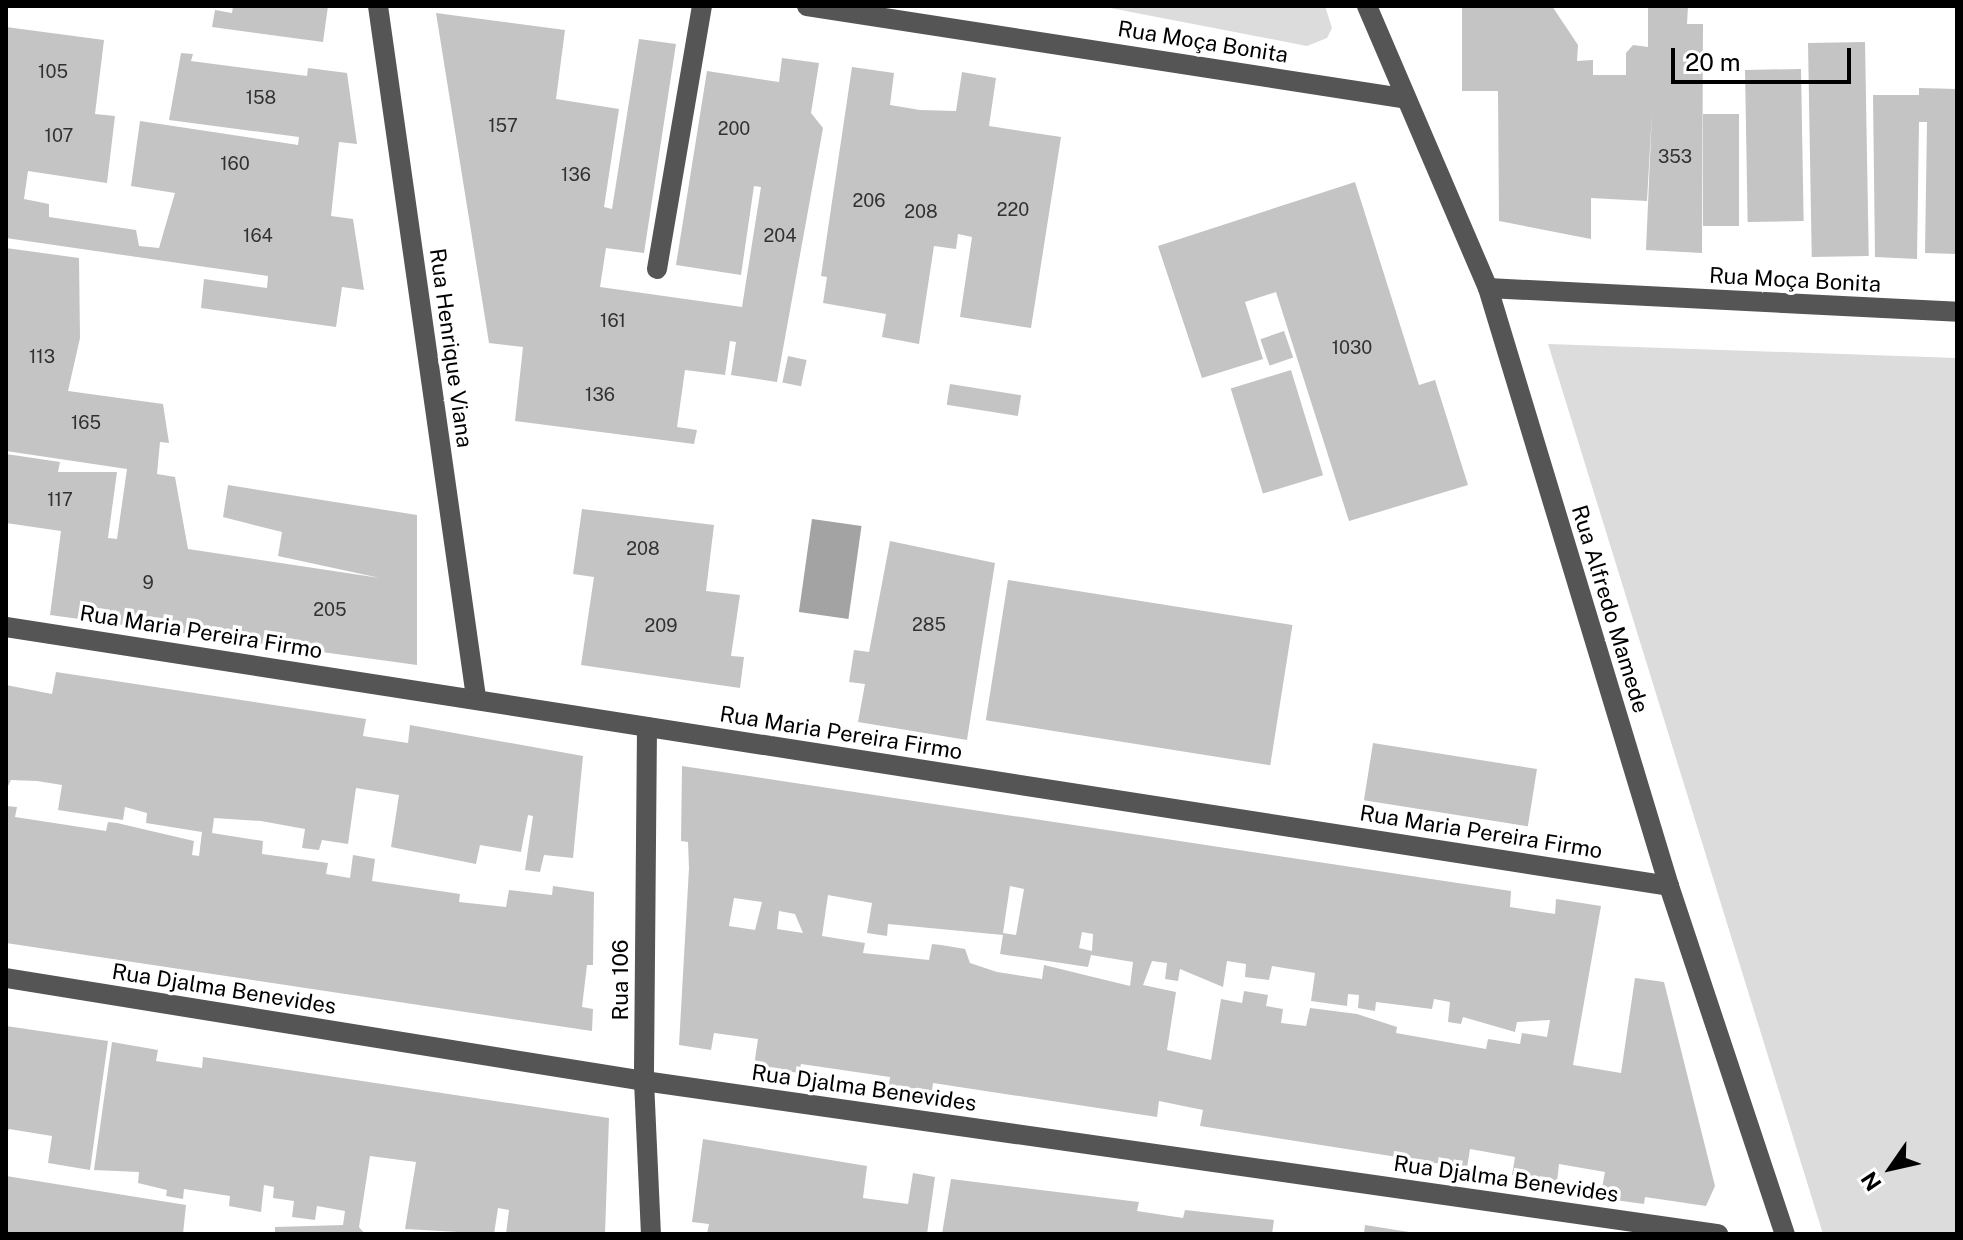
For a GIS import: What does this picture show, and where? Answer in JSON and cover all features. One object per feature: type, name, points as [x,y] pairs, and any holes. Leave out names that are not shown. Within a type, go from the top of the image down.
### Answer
[{"type":"street","name":"Rua Henrique Viana","points":[[378,6],[476,697]]},
{"type":"street","points":[[657,269],[702,6]]},
{"type":"street","name":"Rua Moça Bonita","points":[[807,6],[1402,98]]},
{"type":"street","name":"Rua Alfredo Mamede","points":[[1367,6],[1402,98],[1488,288],[1669,886],[1785,1234]]},
{"type":"street","name":"Rua Moça Bonita","points":[[1488,288],[1957,312]]},
{"type":"street","name":"Rua Maria Pereira Firmo","points":[[6,627],[476,697],[647,727],[1669,886]]},
{"type":"street","name":"Rua 106","points":[[647,727],[644,1081],[651,1234]]},
{"type":"street","name":"Rua Djalma Benevides","points":[[6,978],[644,1081],[1718,1234]]},
{"type":"shaded area","points":[[1100,6],[1325,6],[1332,28],[1327,38],[1307,46]]},
{"type":"shaded area","points":[[1548,344],[1957,358],[1957,1234],[1823,1234]]},
{"type":"shaded area","points":[[812,519],[862,526],[848,619],[799,612]]},
{"type":"building","points":[[233,6],[328,6],[323,42],[212,27],[215,10],[232,13]]},
{"type":"building","points":[[1462,6],[1552,6],[1578,45],[1577,61],[1593,60],[1593,75],[1626,75],[1626,53],[1633,45],[1648,47],[1648,6],[1688,6],[1687,24],[1703,24],[1702,253],[1646,250],[1652,112],[1647,201],[1591,198],[1591,239],[1499,221],[1498,91],[1462,91]]},
{"type":"building","points":[[436,13],[565,30],[556,99],[619,109],[604,207],[612,209],[639,39],[676,44],[644,253],[606,248],[600,287],[742,307],[761,187],[754,186],[741,275],[676,265],[707,71],[779,82],[782,58],[819,63],[811,113],[823,128],[777,382],[731,375],[736,342],[730,341],[725,375],[685,370],[677,427],[697,430],[694,444],[515,421],[523,347],[489,343]]},
{"type":"building","points":[[6,27],[104,40],[95,114],[115,116],[107,183],[28,171],[24,199],[49,204],[49,217],[136,230],[139,246],[159,248],[175,193],[131,186],[140,121],[298,145],[299,137],[169,120],[181,53],[193,54],[191,61],[307,76],[308,68],[347,73],[357,144],[339,142],[331,216],[353,219],[364,290],[342,287],[336,327],[201,308],[204,279],[267,288],[268,276],[6,238]]},
{"type":"building","points":[[1865,42],[1869,256],[1812,257],[1808,43]]},
{"type":"building","points":[[852,67],[894,73],[890,105],[920,110],[956,111],[962,72],[996,78],[989,126],[1061,137],[1031,328],[960,317],[972,237],[958,234],[956,249],[934,246],[919,344],[882,337],[886,314],[823,303],[827,277],[821,276]]},
{"type":"building","points":[[1801,69],[1804,221],[1748,222],[1745,70]]},
{"type":"building","points":[[1919,88],[1957,89],[1957,254],[1925,253],[1927,122],[1919,122],[1917,259],[1875,257],[1873,95],[1919,95]]},
{"type":"building","points":[[1703,114],[1739,114],[1739,226],[1703,226]]},
{"type":"building","points":[[1355,182],[1419,385],[1435,380],[1468,485],[1349,521],[1276,292],[1245,302],[1263,359],[1202,378],[1158,246]]},
{"type":"building","points":[[6,248],[79,258],[80,338],[68,391],[163,404],[169,443],[160,442],[157,474],[175,477],[188,549],[380,578],[278,556],[282,532],[223,517],[228,485],[417,515],[417,665],[50,615],[61,531],[6,523],[6,454],[60,462],[58,472],[117,472],[108,538],[117,539],[127,469],[6,451]]},
{"type":"building","points":[[1284,331],[1293,357],[1269,366],[1260,339]]},
{"type":"building","points":[[788,356],[807,360],[801,386],[782,382]]},
{"type":"building","points":[[1291,370],[1323,475],[1263,494],[1231,388]]},
{"type":"building","points":[[950,384],[1021,395],[1018,416],[947,405]]},
{"type":"building","points":[[582,509],[714,525],[706,591],[740,595],[731,656],[744,657],[740,688],[581,665],[594,577],[573,574]]},
{"type":"building","points":[[890,541],[995,563],[967,740],[858,722],[865,684],[849,682],[854,650],[869,652]]},
{"type":"building","points":[[1008,580],[1292,625],[1270,765],[986,720]]},
{"type":"building","points":[[56,672],[366,719],[363,736],[408,743],[410,725],[583,756],[573,858],[544,855],[540,872],[525,870],[533,816],[528,815],[521,852],[480,845],[476,864],[391,847],[399,795],[356,788],[348,844],[322,840],[319,850],[302,848],[305,829],[261,821],[214,818],[212,833],[263,841],[262,854],[328,863],[326,874],[350,878],[353,855],[375,859],[372,881],[460,894],[459,902],[506,907],[509,890],[552,895],[553,886],[594,892],[593,965],[587,965],[582,1007],[593,1009],[592,1031],[6,943],[6,806],[17,807],[15,817],[106,831],[108,822],[117,823],[194,841],[192,855],[199,856],[202,832],[146,823],[147,813],[125,807],[123,820],[58,810],[62,785],[11,780],[6,790],[6,685],[52,694]]},
{"type":"building","points":[[1373,743],[1537,769],[1528,826],[1364,800]]},
{"type":"building","points":[[682,766],[1511,891],[1510,907],[1555,914],[1556,899],[1601,906],[1573,1065],[1621,1073],[1635,978],[1664,982],[1715,1186],[1706,1206],[1645,1197],[1644,1204],[1600,1198],[1605,1172],[1559,1164],[1557,1182],[1512,1175],[1515,1157],[1470,1149],[1467,1168],[1200,1126],[1203,1110],[1159,1101],[1157,1117],[933,1083],[932,1091],[889,1085],[890,1077],[801,1064],[799,1073],[754,1066],[758,1039],[714,1033],[711,1050],[679,1045],[689,868],[688,842],[681,841]],"holes":[[[1010,886],[1024,889],[1016,935],[1003,933]],[[828,895],[872,903],[867,933],[887,936],[888,924],[1003,935],[1000,954],[1088,967],[1091,955],[1133,962],[1130,986],[1044,965],[1042,979],[997,972],[970,963],[965,949],[932,944],[929,960],[863,953],[865,943],[822,936]],[[734,898],[762,902],[755,930],[729,926]],[[779,911],[795,914],[803,933],[777,929]],[[1082,932],[1093,934],[1092,951],[1079,948]],[[1152,961],[1167,963],[1165,979],[1178,981],[1180,969],[1223,987],[1227,961],[1246,964],[1245,977],[1269,980],[1272,966],[1315,973],[1311,1001],[1347,1006],[1348,994],[1359,995],[1358,1008],[1375,1011],[1376,1002],[1432,1009],[1434,999],[1450,1002],[1448,1022],[1461,1024],[1463,1017],[1515,1032],[1517,1022],[1550,1020],[1547,1037],[1522,1033],[1520,1044],[1488,1039],[1486,1049],[1396,1033],[1397,1027],[1357,1014],[1310,1008],[1306,1026],[1281,1023],[1283,1009],[1266,1006],[1268,995],[1244,991],[1242,1003],[1221,999],[1211,1060],[1167,1050],[1176,992],[1143,985]]]},
{"type":"building","points":[[6,1026],[108,1041],[90,1170],[48,1163],[52,1136],[9,1129],[6,1135]]},
{"type":"building","points":[[112,1042],[158,1050],[156,1061],[202,1068],[203,1057],[609,1118],[605,1234],[506,1234],[509,1210],[498,1208],[494,1234],[405,1229],[416,1162],[370,1156],[359,1227],[365,1234],[275,1234],[275,1227],[343,1225],[345,1211],[317,1206],[315,1220],[292,1217],[294,1201],[273,1198],[274,1187],[264,1185],[261,1212],[229,1206],[230,1196],[184,1189],[183,1199],[166,1196],[167,1190],[138,1183],[139,1172],[94,1170]]},
{"type":"building","points":[[703,1139],[867,1166],[863,1198],[908,1204],[913,1173],[935,1177],[927,1234],[707,1234],[709,1224],[692,1222]]},
{"type":"building","points":[[6,1176],[186,1205],[183,1234],[6,1234]]},
{"type":"building","points":[[951,1179],[1139,1202],[1137,1211],[1183,1218],[1185,1210],[1274,1220],[1272,1234],[942,1234]]},
{"type":"building","points":[[1365,1225],[1409,1232],[1409,1234],[1364,1234]]}]
